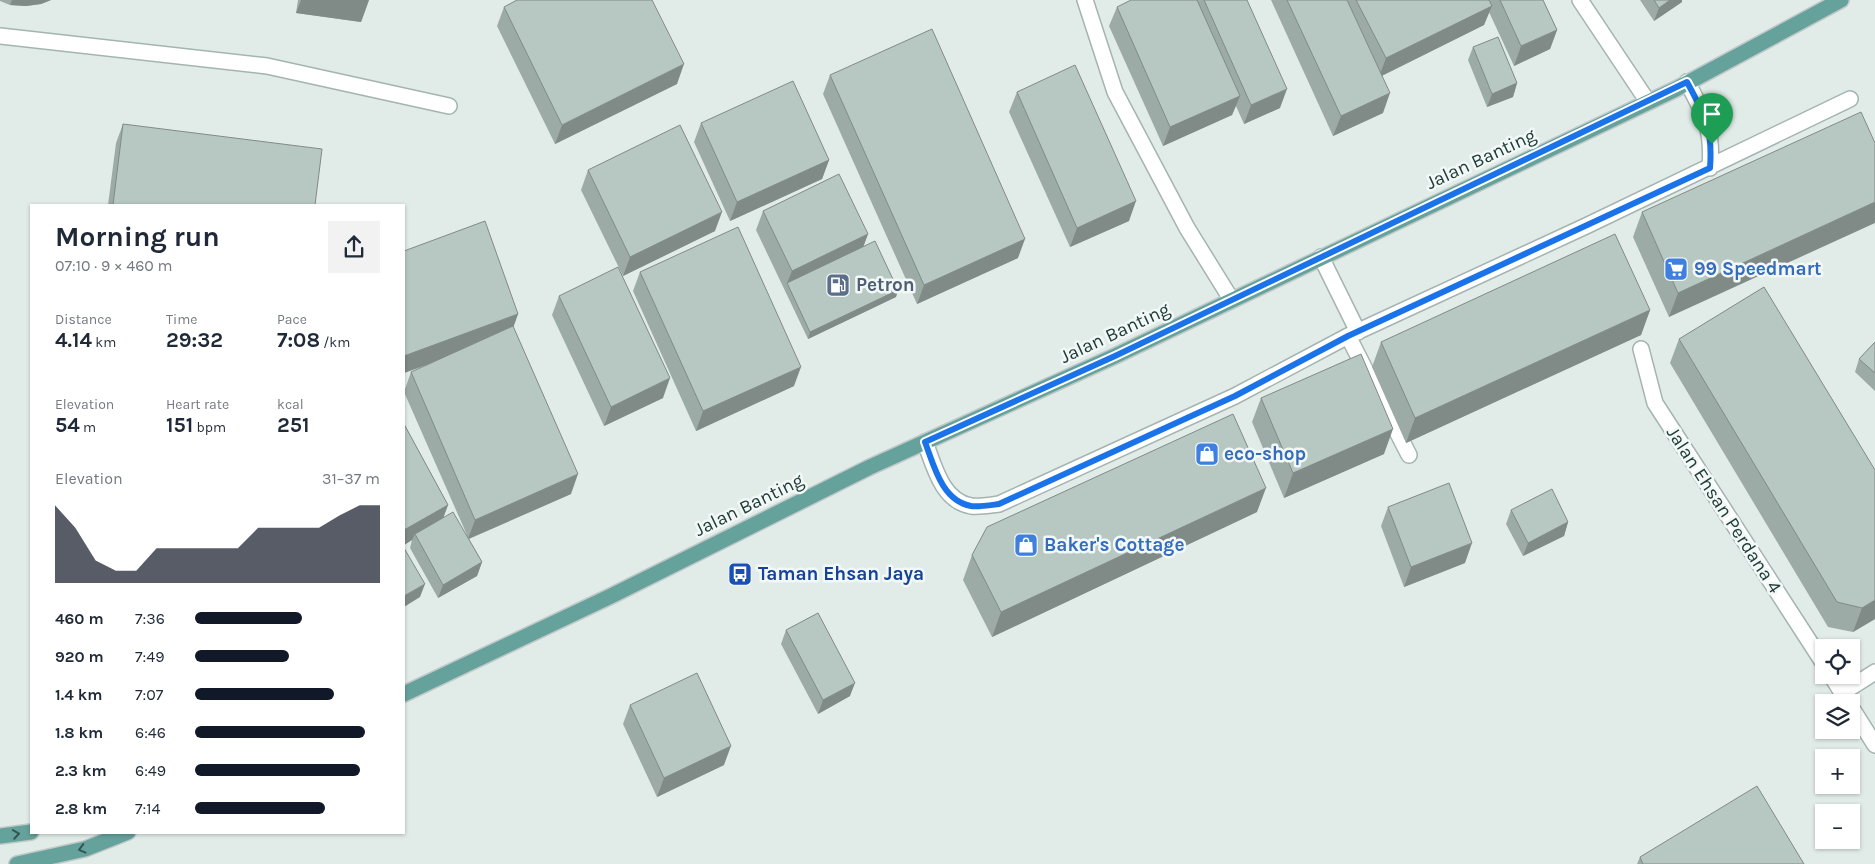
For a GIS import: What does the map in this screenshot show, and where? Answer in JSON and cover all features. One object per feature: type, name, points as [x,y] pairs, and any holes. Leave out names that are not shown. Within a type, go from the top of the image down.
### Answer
[{"type":"main road","name":"Jalan Banting","points":[[405,694],[611,596],[925,442],[1115,356],[1648,102],[1841,0]]},
{"type":"main road","points":[[0,836],[30,832]]},
{"type":"main road","points":[[17,864],[85,849],[123,834]]},
{"type":"lane","points":[[1085,0],[1115,92],[1187,228],[1232,299]]},
{"type":"lane","points":[[1580,0],[1648,102]]},
{"type":"lane","points":[[0,36],[267,66],[449,106]]},
{"type":"lane","points":[[1687,82],[1706,116],[1712,144],[1710,168]]},
{"type":"lane","points":[[925,442],[938,476],[952,498],[972,506],[999,504],[1235,396],[1353,334],[1710,168],[1850,99]]},
{"type":"lane","points":[[1321,257],[1353,334],[1409,455]]},
{"type":"lane","name":"Jalan Ehsan Perdana 4","points":[[1641,349],[1655,403],[1815,650]]},
{"type":"lane","points":[[1850,694],[1875,672]]},
{"type":"lane","points":[[1860,721],[1875,745]]},
{"type":"building","points":[[517,0],[652,0],[684,64],[562,125],[504,7]]},
{"type":"building","points":[[1131,0],[1197,0],[1240,96],[1170,127],[1117,7]]},
{"type":"building","points":[[1204,0],[1247,0],[1287,89],[1251,105]]},
{"type":"building","points":[[1287,0],[1347,0],[1390,93],[1341,116]]},
{"type":"building","points":[[1356,0],[1489,0],[1492,6],[1386,58]]},
{"type":"building","points":[[1500,0],[1543,0],[1557,30],[1521,46]]},
{"type":"building","points":[[1654,0],[1670,0],[1659,8]]},
{"type":"building","points":[[932,29],[1025,239],[924,285],[830,75]]},
{"type":"building","points":[[1498,37],[1517,83],[1492,94],[1473,47]]},
{"type":"building","points":[[1075,65],[1136,201],[1077,228],[1017,92]]},
{"type":"building","points":[[793,81],[829,160],[737,202],[701,123]]},
{"type":"building","points":[[1861,112],[1875,143],[1875,202],[1678,293],[1642,212]]},
{"type":"building","points":[[123,124],[322,149],[315,204],[113,204]]},
{"type":"building","points":[[680,125],[722,212],[630,257],[588,170]]},
{"type":"building","points":[[839,174],[868,234],[792,271],[763,211]]},
{"type":"building","points":[[485,221],[518,314],[405,356],[405,251]]},
{"type":"building","points":[[738,227],[801,367],[703,411],[640,272]]},
{"type":"building","points":[[1615,234],[1650,310],[1415,418],[1381,342]]},
{"type":"building","points":[[875,241],[898,290],[810,332],[787,283]]},
{"type":"building","points":[[618,267],[670,378],[611,407],[559,296]]},
{"type":"building","points":[[1764,287],[1875,470],[1875,600],[1862,608],[1837,602],[1679,339]]},
{"type":"building","points":[[513,326],[578,474],[475,520],[411,372]]},
{"type":"building","points":[[1875,342],[1875,373],[1859,359]]},
{"type":"building","points":[[1361,354],[1393,429],[1293,473],[1261,398]]},
{"type":"building","points":[[1233,414],[1266,488],[1001,612],[972,555],[987,527]]},
{"type":"building","points":[[405,426],[448,505],[405,529]]},
{"type":"building","points":[[1449,483],[1472,543],[1411,567],[1388,507]]},
{"type":"building","points":[[1552,489],[1568,522],[1528,543],[1511,510]]},
{"type":"building","points":[[453,512],[482,562],[443,585],[415,534]]},
{"type":"building","points":[[405,550],[425,584],[405,595]]},
{"type":"building","points":[[818,613],[855,683],[823,700],[786,630]]},
{"type":"building","points":[[697,673],[731,746],[664,778],[630,705]]},
{"type":"building","points":[[1757,786],[1804,864],[1643,864],[1640,857]]},
{"type":"place","name":"99 Speedmart","points":[[1676,269]]},
{"type":"place","name":"Petron","points":[[838,285]]},
{"type":"place","name":"eco-shop","points":[[1207,454]]},
{"type":"place","name":"Baker's Cottage","points":[[1026,545]]},
{"type":"place","name":"Taman Ehsan Jaya","points":[[740,574]]},
{"type":"route","points":[[1687,82],[1706,116],[1712,144],[1710,168],[1348,336],[1235,396],[999,504],[972,506],[952,498],[938,476],[925,442],[1115,356],[1676,89],[1687,82]]}]
